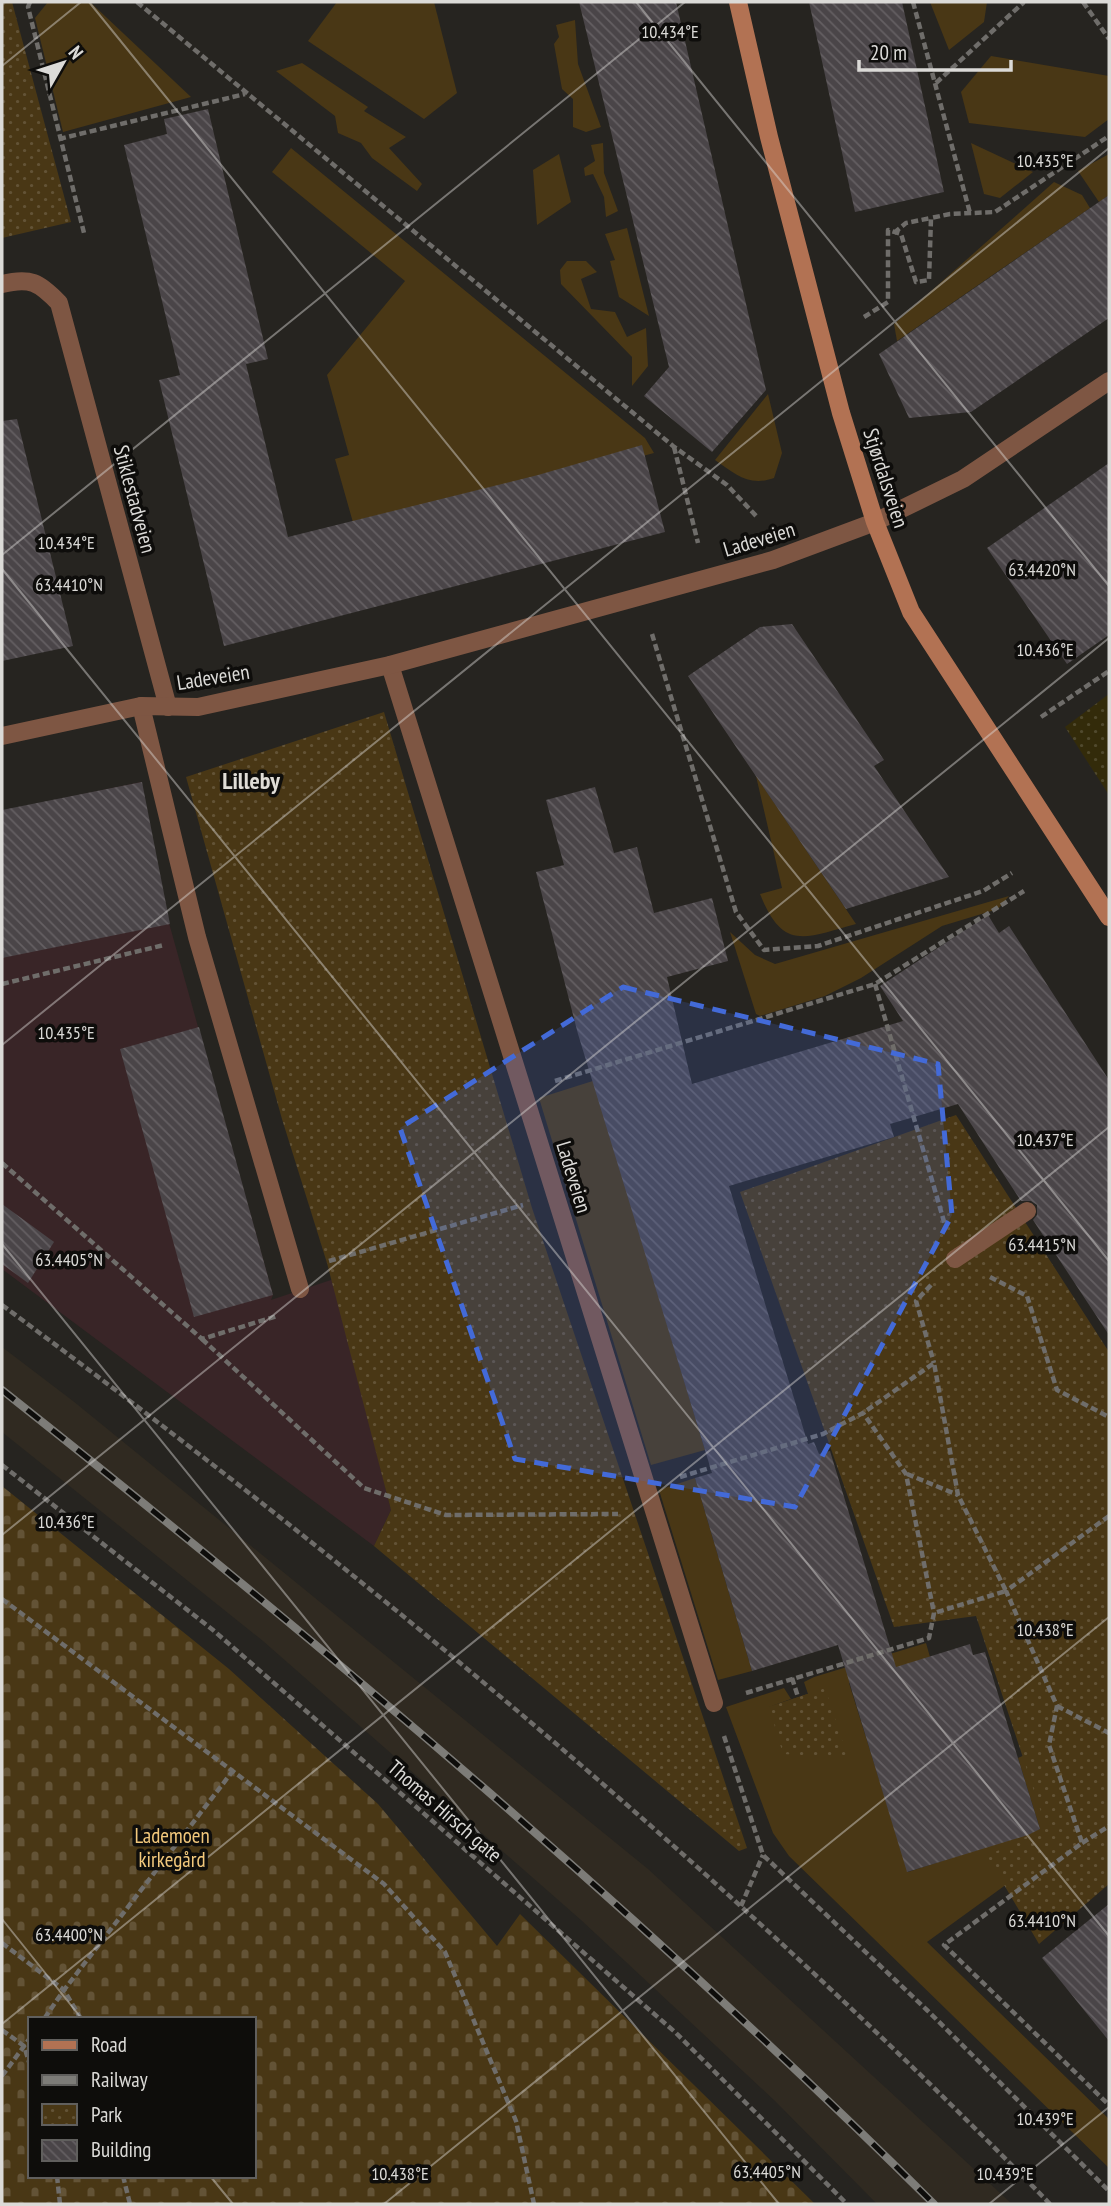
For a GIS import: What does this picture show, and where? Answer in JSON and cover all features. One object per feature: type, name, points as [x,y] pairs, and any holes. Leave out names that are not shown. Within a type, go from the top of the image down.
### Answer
[{"type":"street","name":"Stjørdalsveien","points":[[738,2],[769,137],[838,400],[875,522],[911,611],[1109,918]]},
{"type":"street","name":"Stiklestadveien","points":[[2,284],[24,279],[45,289],[59,303],[168,707]]},
{"type":"street","name":"Ladeveien","points":[[2,736],[141,706],[198,707],[390,665],[773,560],[875,522],[963,479],[1109,381]]},
{"type":"street","name":"Ladeveien","points":[[390,665],[714,1703]]},
{"type":"street","points":[[141,706],[197,937],[300,1289]]},
{"type":"street","points":[[955,1259],[1027,1211]]},
{"type":"path","points":[[30,2],[28,6],[59,139],[84,233]]},
{"type":"path","points":[[137,2],[673,446],[727,485],[758,518]]},
{"type":"path","points":[[913,2],[970,213]]},
{"type":"path","points":[[936,83],[1024,2]]},
{"type":"path","points":[[1083,2],[1109,39]]},
{"type":"path","points":[[59,139],[246,93]]},
{"type":"path","points":[[894,233],[906,223],[995,212],[1109,136]]},
{"type":"path","points":[[864,317],[888,302],[888,230],[901,234],[916,282],[929,280],[932,218]]},
{"type":"path","points":[[673,446],[708,578]]},
{"type":"path","points":[[652,634],[736,912],[764,950],[818,946],[983,891],[1012,873]]},
{"type":"path","points":[[1041,717],[1109,671]]},
{"type":"path","points":[[524,1091],[875,984],[1024,891]]},
{"type":"path","points":[[2,984],[197,937]]},
{"type":"path","points":[[875,984],[955,1259],[1027,1296],[1057,1390],[1109,1417]]},
{"type":"path","points":[[2,1163],[202,1339],[364,1488],[446,1515],[654,1513]]},
{"type":"path","points":[[295,1271],[556,1195]]},
{"type":"path","points":[[955,1259],[916,1301],[934,1363],[958,1495],[1006,1591],[1057,1706],[1049,1745],[1082,1843]]},
{"type":"path","points":[[202,1339],[288,1312],[298,1302],[300,1289]]},
{"type":"path","points":[[2,1305],[136,1404],[398,1612],[615,1793],[846,2003],[1050,2204]]},
{"type":"path","points":[[645,1488],[823,1434],[863,1413],[934,1363]]},
{"type":"path","points":[[863,1413],[906,1474],[934,1613],[929,1637],[714,1703],[762,1855],[928,2011],[1109,2191]]},
{"type":"path","name":"Thomas Hirsch gate","points":[[2,1465],[214,1630],[624,1987],[676,2034],[847,2204]]},
{"type":"path","points":[[906,1474],[958,1495]]},
{"type":"path","points":[[934,1613],[1006,1591],[1109,1516]]},
{"type":"path","points":[[2,1599],[384,1884],[445,1952],[516,2121],[534,2204]]},
{"type":"path","points":[[792,1678],[798,1697]]},
{"type":"path","points":[[1057,1706],[1109,1733]]},
{"type":"path","points":[[45,2017],[232,1772]]},
{"type":"path","points":[[1109,1826],[944,1945],[1109,2105]]},
{"type":"path","points":[[741,1906],[762,1855]]},
{"type":"path","points":[[2,1943],[64,1990],[80,2017]]},
{"type":"path","points":[[2,2030],[24,2046],[28,2059]]},
{"type":"path","points":[[2,2076],[28,2041]]},
{"type":"path","points":[[57,2178],[60,2204]]},
{"type":"path","points":[[124,2178],[131,2204]]},
{"type":"highlighted area","points":[[623,987],[938,1064],[952,1215],[795,1507],[515,1459],[400,1128]]},
{"type":"shaded area","points":[[141,782],[169,923],[273,1295],[271,1300],[334,1279],[391,1510],[374,1546],[2,1269],[2,811]]},
{"type":"shaded area","points":[[2,1347],[73,1401],[648,1869],[1012,2204],[877,2204],[775,2101],[581,1920],[263,1641],[2,1432]]},
{"type":"green space","points":[[2,2],[12,2],[71,222],[2,238]]},
{"type":"green space","points":[[48,2],[90,2],[191,97],[63,132],[35,18]]},
{"type":"green space","points":[[337,2],[434,2],[457,93],[424,119],[308,41]]},
{"type":"green space","points":[[930,2],[987,2],[984,22],[949,50]]},
{"type":"green space","points":[[575,20],[578,64],[601,127],[586,132],[573,127],[573,99],[562,89],[554,44],[559,37],[556,25]]},
{"type":"green space","points":[[991,56],[1109,76],[1109,119],[1085,137],[969,123],[961,92]]},
{"type":"green space","points":[[302,63],[368,107],[364,111],[406,137],[389,148],[422,184],[417,191],[372,158],[361,143],[338,133],[335,116],[276,71]]},
{"type":"green space","points":[[603,143],[604,173],[618,211],[606,217],[604,197],[593,174],[585,176],[584,168],[595,161],[591,145]]},
{"type":"green space","points":[[971,143],[1033,172],[1000,198],[984,194]]},
{"type":"green space","points":[[291,148],[645,438],[654,453],[356,533],[335,459],[349,455],[327,375],[405,281],[272,172]]},
{"type":"green space","points":[[559,154],[571,202],[537,225],[533,170]]},
{"type":"green space","points":[[1109,154],[1109,195],[1099,202],[1078,171]]},
{"type":"green space","points":[[1054,182],[1082,195],[1090,208],[897,341],[894,324]]},
{"type":"green space","points":[[627,228],[649,316],[619,297],[610,261],[615,260],[605,234]]},
{"type":"green space","points":[[567,261],[586,261],[597,272],[581,279],[591,309],[615,312],[627,337],[646,328],[648,366],[632,386],[632,357],[561,284],[560,270]]},
{"type":"green space","points":[[768,394],[782,453],[774,478],[750,480],[715,460]]},
{"type":"green space","points":[[384,712],[532,1208],[747,1848],[739,1851],[374,1546],[391,1510],[327,1263],[282,1119],[186,777]]},
{"type":"green space","points":[[756,776],[856,924],[809,936],[798,936],[787,933],[769,913],[760,894],[782,888]]},
{"type":"green space","points":[[1009,896],[998,909],[942,926],[861,978],[825,996],[760,1016],[756,1014],[730,932],[755,955],[775,964]]},
{"type":"green space","points":[[618,1073],[597,1092],[705,1450],[651,1465],[539,1098]]},
{"type":"green space","points":[[956,1115],[1109,1352],[1109,1884],[1039,1944],[987,1856],[1046,1827],[976,1616],[894,1627],[740,1192]]},
{"type":"green space","points":[[695,1478],[752,1671],[718,1680],[659,1490]]},
{"type":"green space","name":"Lademoen kirkegård","points":[[2,1486],[229,1669],[378,1804],[497,1946],[520,1914],[815,2204],[2,2204]]},
{"type":"green space","points":[[926,1643],[930,1657],[849,1683],[908,1872],[1040,1829],[1018,1758],[1042,1747],[1073,1836],[927,1942],[1109,2119],[1109,2168],[789,1856],[773,1833],[726,1707],[784,1688],[791,1699],[769,1707],[808,1694],[804,1682],[814,1677]]},
{"type":"green space","points":[[825,1688],[848,1758],[783,1754],[769,1707]]},
{"type":"sand","points":[[1109,694],[1109,795],[1065,727]]},
{"type":"building","points":[[579,2],[676,2],[766,390],[712,452],[644,396],[669,367]]},
{"type":"building","points":[[809,2],[902,2],[944,192],[855,212]]},
{"type":"building","points":[[208,109],[268,359],[246,364],[288,537],[538,475],[642,445],[665,532],[224,646],[159,380],[180,375],[124,145],[167,134],[164,119]]},
{"type":"building","points":[[1109,195],[1109,318],[971,412],[909,418],[879,354]]},
{"type":"building","points":[[17,419],[73,646],[2,661],[2,421]]},
{"type":"building","points":[[1109,463],[1109,635],[1067,664],[987,548]]},
{"type":"building","points":[[792,624],[884,760],[874,766],[949,877],[846,909],[688,676],[760,627]]},
{"type":"building","points":[[142,782],[170,924],[2,958],[2,810]]},
{"type":"building","points":[[595,787],[614,853],[637,847],[654,913],[712,898],[728,961],[667,977],[692,1084],[903,1021],[880,986],[988,915],[999,933],[1009,926],[1109,1080],[1109,1335],[1033,1220],[1037,1215],[1037,1205],[1031,1201],[1021,1201],[958,1104],[890,1124],[894,1137],[729,1186],[808,1444],[814,1442],[819,1454],[830,1451],[896,1667],[970,1644],[973,1655],[985,1652],[1040,1829],[1028,1835],[907,1872],[838,1645],[752,1671],[695,1478],[712,1473],[578,1034],[536,872],[564,865],[546,800]]},
{"type":"building","points":[[199,1027],[273,1295],[194,1317],[120,1049]]},
{"type":"building","points":[[2,1204],[54,1242],[28,1283],[2,1264]]},
{"type":"building","points":[[1109,1904],[1109,2041],[1042,1958]]},
{"type":"railway","points":[[2,1390],[362,1683],[596,1886],[823,2096],[934,2204]]},
{"type":"district","name":"Lilleby","points":[[251,780]]}]
